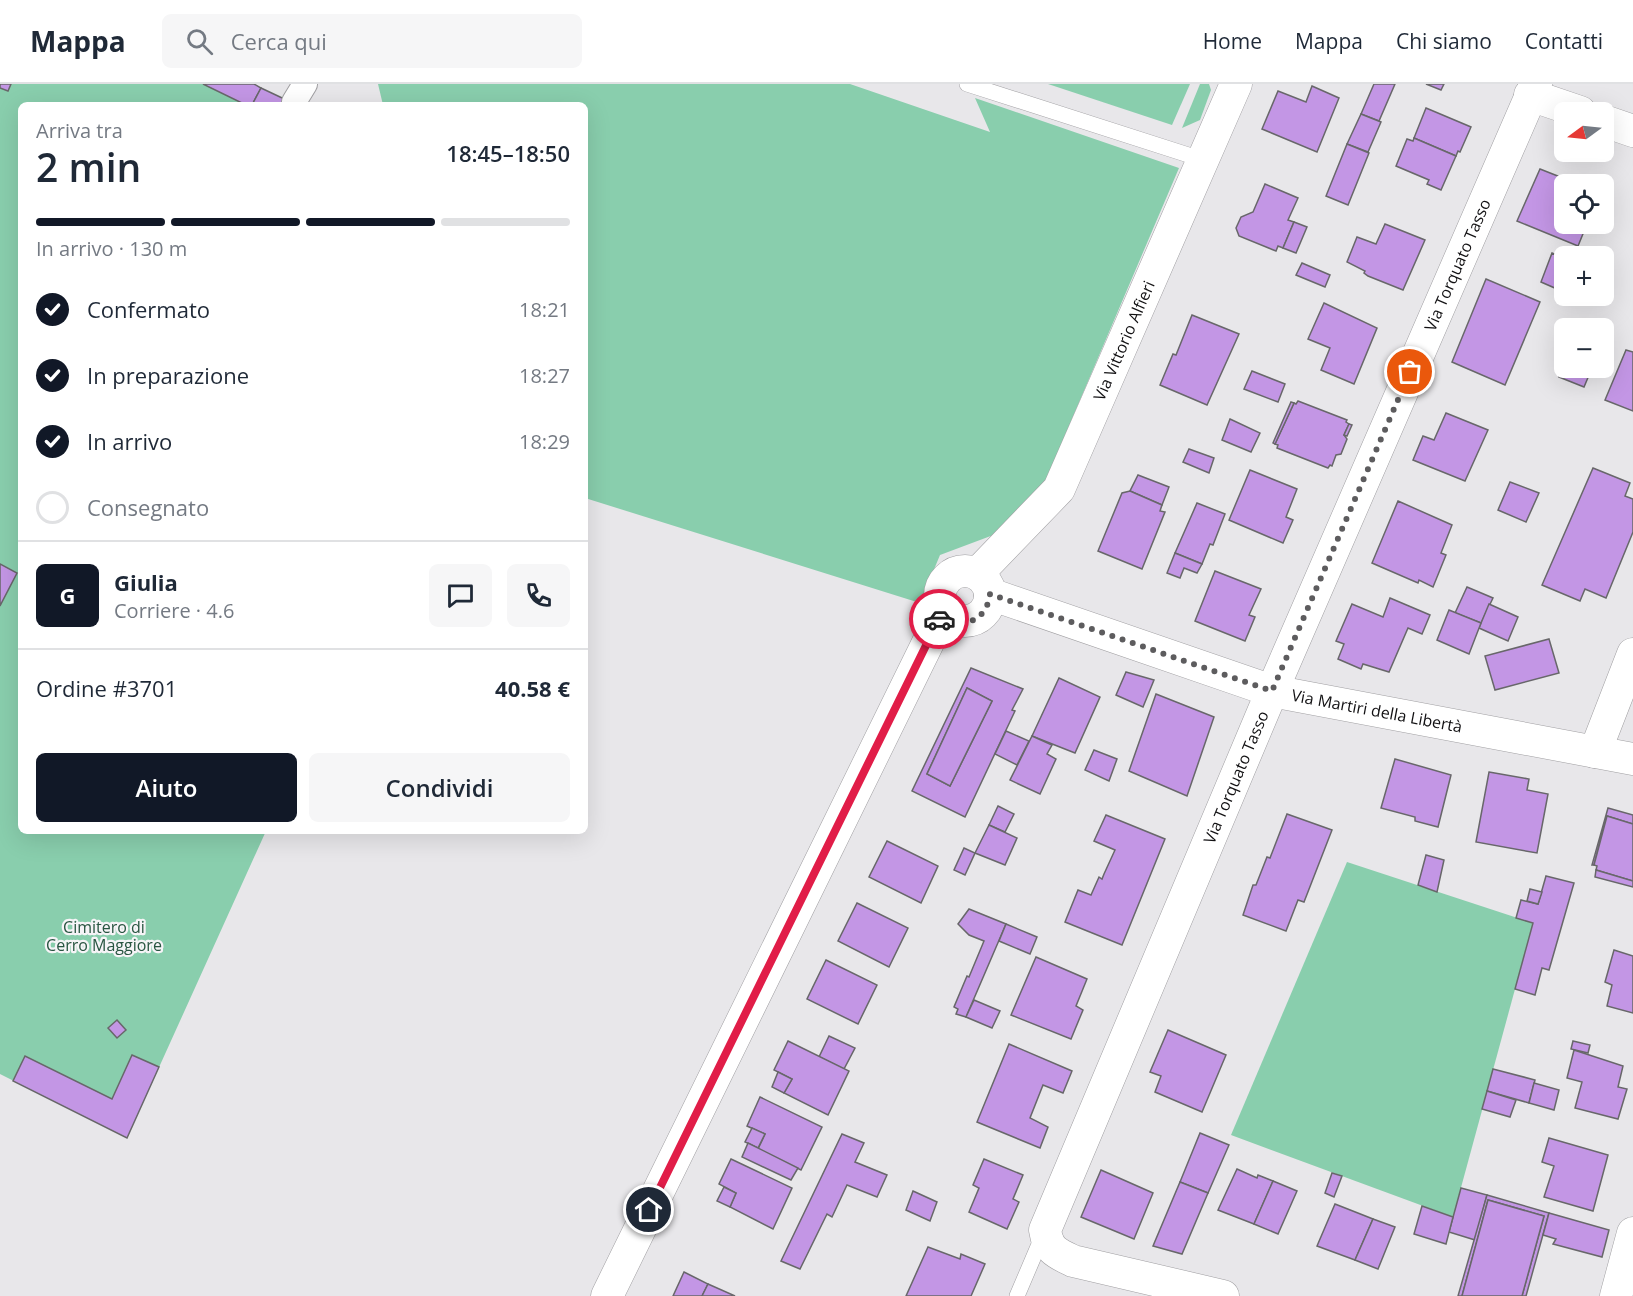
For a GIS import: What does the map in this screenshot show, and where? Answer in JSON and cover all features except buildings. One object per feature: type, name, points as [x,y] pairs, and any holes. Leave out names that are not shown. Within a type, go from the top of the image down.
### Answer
[{"type":"street","name":"Via Vittorio Alfieri","points":[[983,584],[1059,489],[1236,84]]},
{"type":"street","points":[[1533,89],[1560,102]]},
{"type":"street","name":"Via Torquato Tasso","points":[[1046,1237],[1272,691],[1533,89]]},
{"type":"street","points":[[1614,124],[1633,131]]},
{"type":"street","points":[[607,1296],[944,610],[939,594],[946,579],[960,571],[969,571],[983,584]]},
{"type":"street","name":"Via Martiri della Libertà","points":[[983,584],[1272,691],[1633,759]]},
{"type":"street","points":[[1595,752],[1633,654]]},
{"type":"street","points":[[1616,1296],[1633,1233]]},
{"type":"street","points":[[1046,1237],[1056,1253],[1073,1261],[1223,1296]]},
{"type":"lane","points":[[968,84],[1204,160]]},
{"type":"lane","points":[[1017,1296],[1046,1237]]},
{"type":"green space","name":"Cimitero di Cerro Maggiore","points":[[0,84],[218,84],[252,102],[18,102],[18,834],[265,834],[127,1138],[0,1074]]},
{"type":"green space","points":[[378,84],[850,84],[990,132],[975,98],[1179,168],[1028,522],[940,555],[920,603],[588,499],[588,102],[382,102]]},
{"type":"green space","points":[[1048,84],[1190,84],[1172,125]]},
{"type":"green space","points":[[1200,84],[1209,84],[1211,90],[1200,120],[1182,128]]},
{"type":"green space","points":[[1347,862],[1533,923],[1453,1217],[1231,1135]]},
{"type":"way so far","points":[[939,619],[944,610],[956,621],[973,620],[986,610],[990,594],[1272,691],[1410,372]]},
{"type":"route","points":[[649,1210],[939,619]]}]
